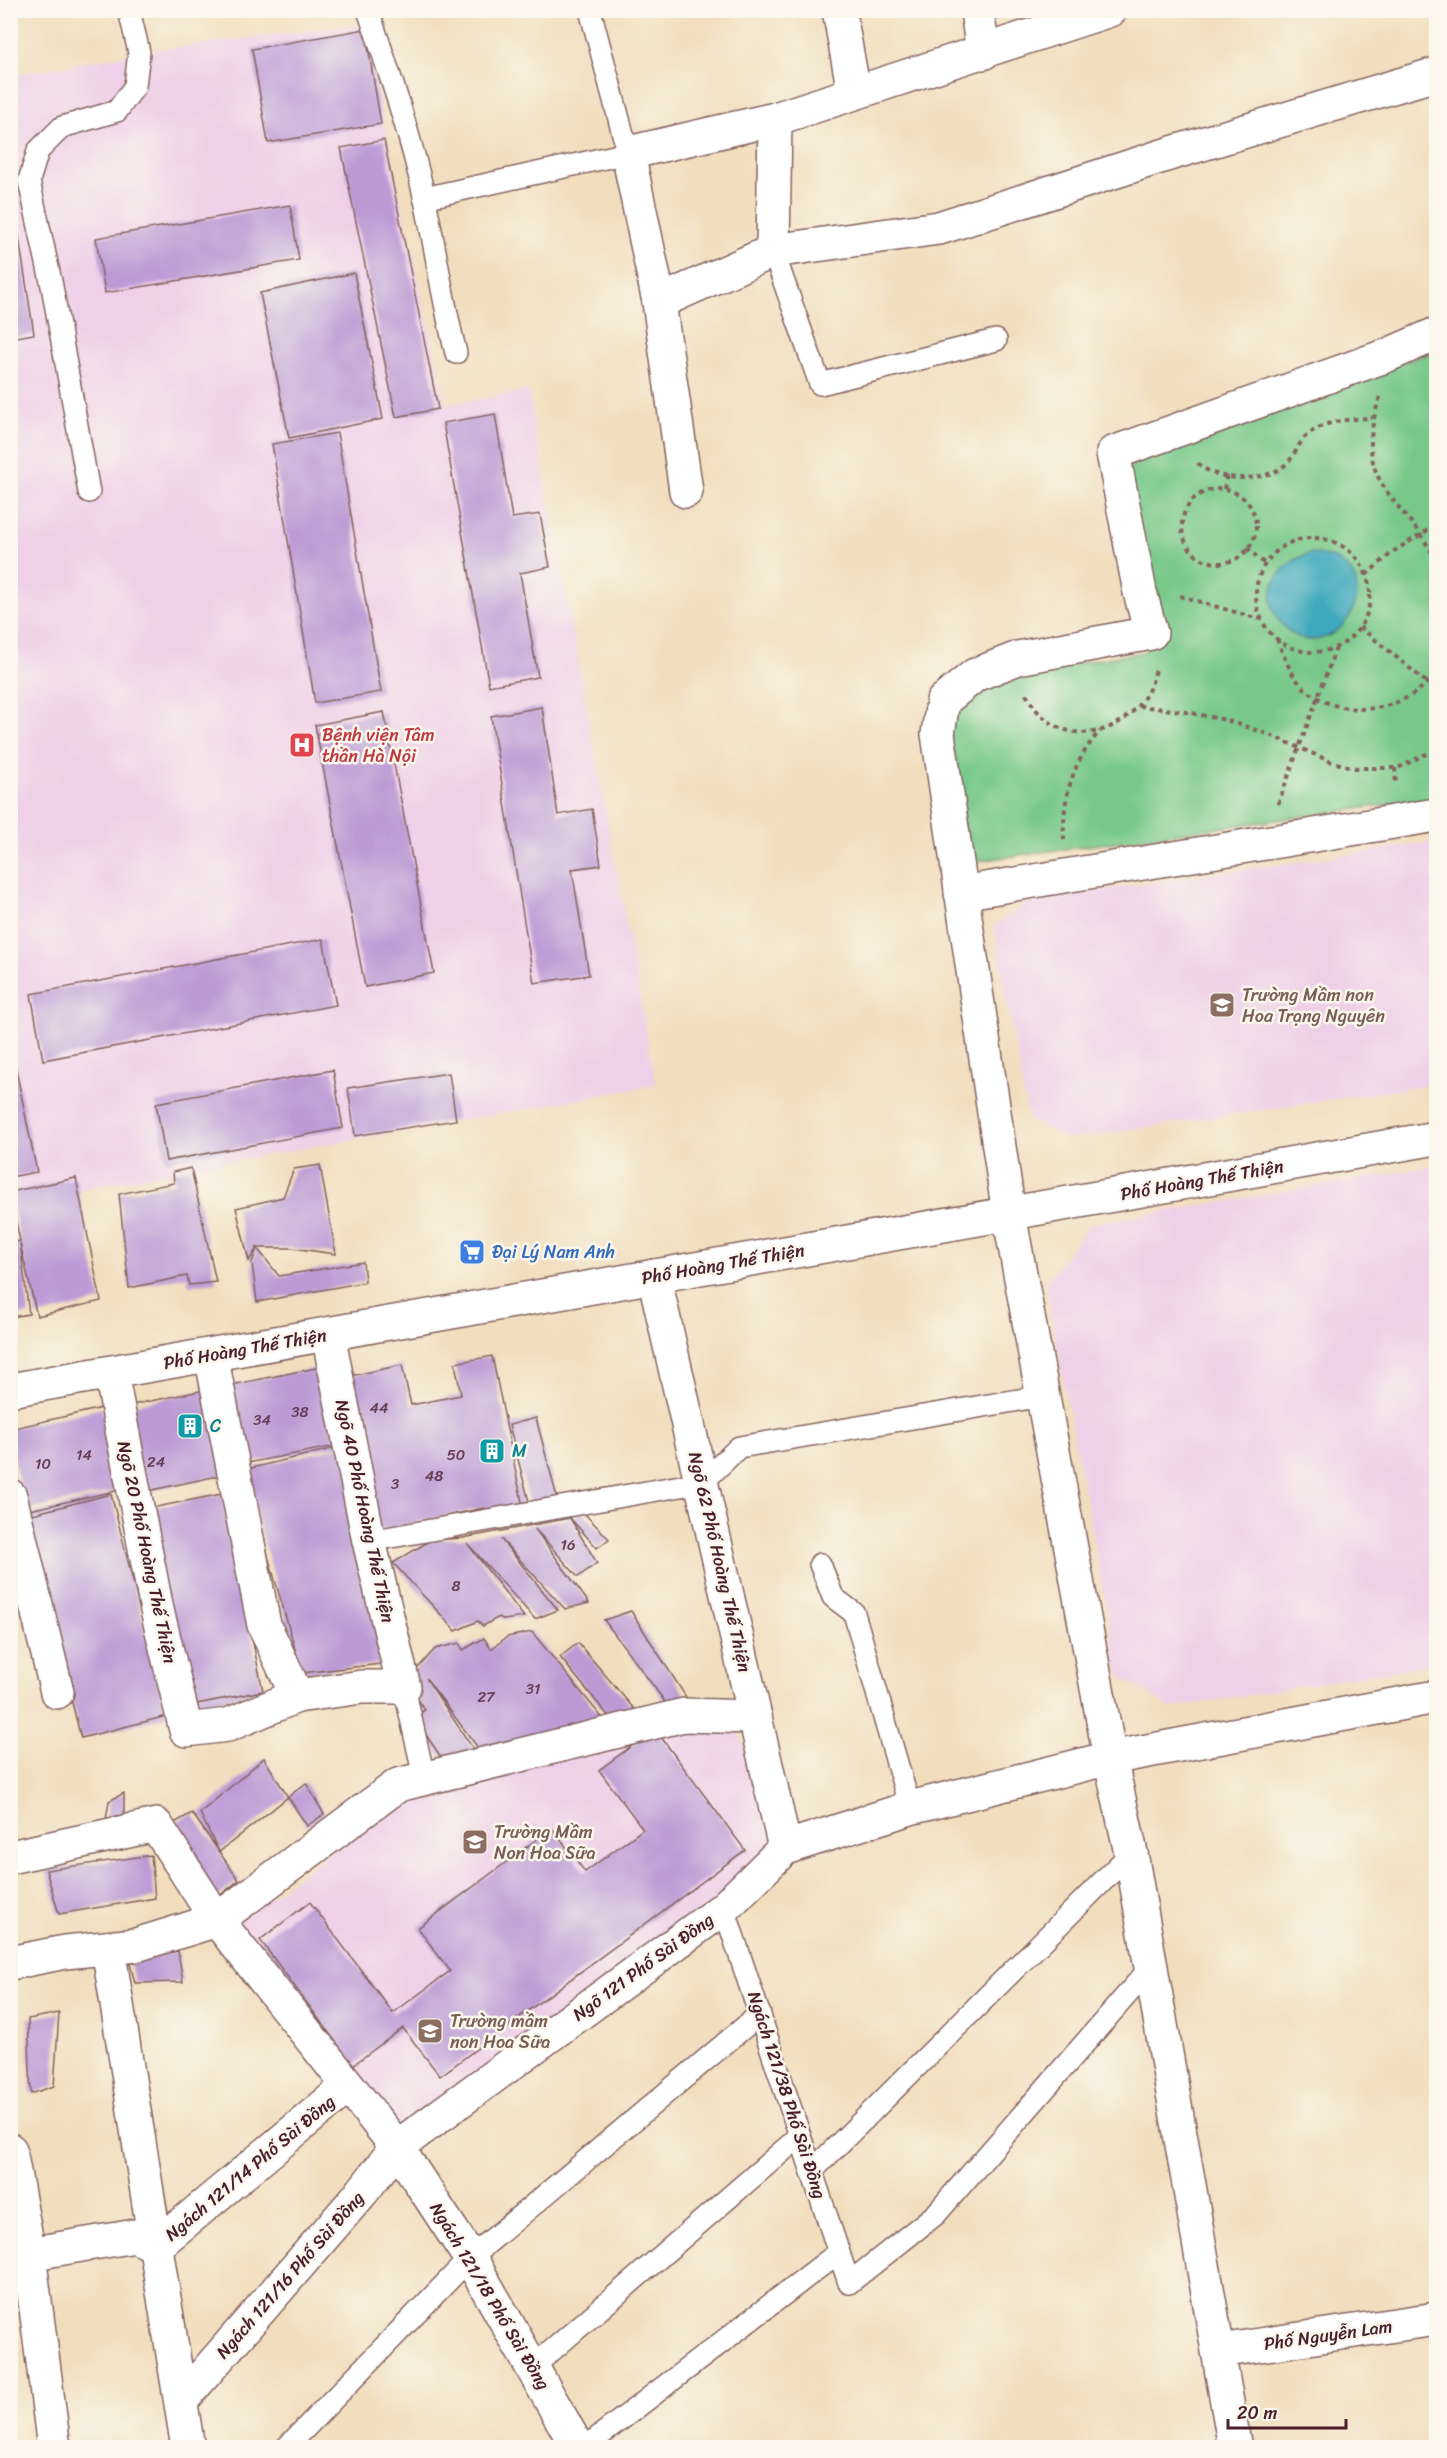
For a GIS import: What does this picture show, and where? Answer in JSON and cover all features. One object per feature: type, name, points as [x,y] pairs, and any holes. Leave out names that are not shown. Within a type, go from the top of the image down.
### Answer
[{"type":"street","points":[[839,10],[854,92]]},
{"type":"street","points":[[976,10],[983,53]]},
{"type":"street","points":[[686,491],[659,302],[628,153],[775,118],[983,53],[1110,10]]},
{"type":"street","points":[[659,302],[773,251],[939,228],[1172,153],[1437,74]]},
{"type":"street","points":[[773,251],[775,118]]},
{"type":"street","points":[[1235,2448],[1131,1852],[1110,1758],[1009,1214],[938,734],[943,700],[975,675],[1018,658],[1151,633],[1140,592],[1113,453],[1388,355],[1437,334]]},
{"type":"street","points":[[961,893],[1437,815]]},
{"type":"street","name":"Phố Hoàng Thế Thiện","points":[[10,1390],[1437,1138]]},
{"type":"street","name":"Ngõ 62 Phố Hoàng Thế Thiện","points":[[654,1276],[785,1848]]},
{"type":"street","name":"Ngõ 40 Phố Hoàng Thế Thiện","points":[[328,1334],[369,1541],[404,1687]]},
{"type":"street","points":[[211,1355],[264,1625],[297,1696],[362,1687],[404,1687]]},
{"type":"street","name":"Ngõ 20 Phố Hoàng Thế Thiện","points":[[111,1373],[157,1610],[186,1730],[228,1725],[297,1696]]},
{"type":"street","points":[[10,1496],[57,1692]]},
{"type":"street","name":"Ngõ 121 Phố Sài Đồng","points":[[397,2147],[724,1908],[785,1848],[910,1808],[1110,1758],[1437,1697]]},
{"type":"street","points":[[10,1963],[65,1952],[136,1945],[217,1920],[398,1785],[684,1715],[755,1717]]},
{"type":"street","points":[[10,1857],[156,1825],[217,1920],[397,2147]]},
{"type":"street","points":[[108,1948],[188,2448]]},
{"type":"street","name":"Ngách 121/14 Phố Sài Đồng","points":[[20,2256],[135,2236],[156,2246],[348,2086]]},
{"type":"street","name":"Ngách 121/18 Phố Sài Đồng","points":[[397,2147],[470,2258],[534,2366],[578,2448]]},
{"type":"street","name":"Ngách 121/16 Phố Sài Đồng","points":[[181,2401],[362,2192],[397,2147]]},
{"type":"street","points":[[10,2150],[20,2256],[54,2448]]},
{"type":"street","name":"Phố Nguyễn Lam","points":[[1219,2351],[1437,2319]]},
{"type":"lane","points":[[89,492],[52,286],[29,181],[38,151],[62,127],[117,111],[135,86],[139,52],[129,10]]},
{"type":"lane","points":[[368,10],[388,69],[424,198],[441,292],[456,353]]},
{"type":"lane","points":[[424,198],[628,153],[590,10]]},
{"type":"lane","points":[[773,251],[819,384],[996,340]]},
{"type":"lane","points":[[369,1541],[702,1482],[739,1447],[1043,1396]]},
{"type":"lane","points":[[820,1564],[832,1597],[854,1613],[910,1808]]},
{"type":"lane","points":[[404,1687],[424,1777]]},
{"type":"lane","points":[[812,2171],[1131,1852]]},
{"type":"lane","name":"Ngách 121/38 Phố Sài Đồng","points":[[724,1908],[849,2283],[936,2214],[1151,1967]]},
{"type":"lane","points":[[286,2448],[470,2258],[760,2014]]},
{"type":"lane","points":[[534,2366],[800,2136]]},
{"type":"lane","points":[[584,2448],[839,2252]]},
{"type":"path","points":[[1388,355],[1372,418],[1370,455],[1374,474],[1437,560]]},
{"type":"path","points":[[1182,427],[1187,449],[1202,468],[1250,479],[1268,475],[1283,467],[1295,455],[1306,436],[1317,429],[1341,420],[1372,418]]},
{"type":"path","points":[[1224,489],[1227,475]]},
{"type":"path","points":[[1224,489],[1245,499],[1252,509],[1256,533],[1247,548],[1232,560],[1208,561],[1197,555],[1184,536],[1182,524],[1191,502],[1211,490],[1224,489]]},
{"type":"path","points":[[1366,575],[1394,551],[1437,525]]},
{"type":"path","points":[[1276,639],[1301,651],[1319,652],[1336,647],[1351,637],[1360,627],[1369,606],[1370,587],[1366,575],[1352,553],[1335,542],[1316,538],[1296,540],[1279,549],[1265,564],[1255,601],[1260,619],[1276,639],[1288,668],[1305,689],[1329,702],[1358,709],[1387,707],[1413,695],[1437,672]]},
{"type":"path","points":[[1247,548],[1265,564]]},
{"type":"path","points":[[1140,592],[1197,599],[1260,619]]},
{"type":"path","points":[[1360,627],[1437,690]]},
{"type":"path","points":[[1018,658],[1023,688],[1033,708],[1065,730],[1082,733],[1100,731],[1117,725],[1138,706],[1155,672],[1156,655],[1151,633]]},
{"type":"path","points":[[1263,844],[1336,647]]},
{"type":"path","points":[[1138,706],[1181,711],[1226,720],[1332,762],[1377,769],[1398,768],[1437,749]]},
{"type":"path","points":[[1066,877],[1063,818],[1066,796],[1080,756],[1100,731]]},
{"type":"shaded area","name":"Bệnh viện Tâm thần Hà Nội","points":[[362,24],[446,405],[528,390],[656,1085],[11,1201],[11,76],[139,52]]},
{"type":"shaded area","name":"Trường Mầm non Hoa Trạng Nguyên","points":[[1436,842],[1436,1084],[1067,1139],[1029,1121],[994,926],[1032,900]]},
{"type":"shaded area","points":[[1436,1166],[1436,1663],[1171,1708],[1119,1675],[1045,1284],[1090,1224]]},
{"type":"shaded area","name":"Trường mầm non Hoa Sữa","points":[[667,1724],[738,1728],[776,1856],[399,2140],[236,1923],[429,1778]]},
{"type":"green space","points":[[1426,354],[1436,354],[1436,798],[978,861],[962,840],[948,715],[968,693],[1028,671],[1144,652],[1153,634],[1121,476],[1143,456]]},
{"type":"water","points":[[1311,553],[1339,561],[1354,577],[1357,595],[1351,614],[1338,630],[1320,639],[1301,638],[1281,623],[1274,612],[1271,601],[1272,590],[1282,571],[1290,563]]},
{"type":"building","points":[[365,29],[381,124],[268,143],[252,49]]},
{"type":"building","points":[[384,140],[438,409],[396,417],[341,148]]},
{"type":"building","points":[[10,180],[34,334],[10,338]]},
{"type":"building","points":[[290,205],[299,260],[105,293],[96,238]]},
{"type":"building","points":[[354,273],[383,419],[289,438],[260,293]]},
{"type":"building","points":[[495,414],[512,518],[540,514],[550,567],[520,573],[538,677],[489,686],[443,423]]},
{"type":"building","points":[[337,433],[381,692],[315,703],[272,444]]},
{"type":"building","points":[[542,707],[558,815],[592,809],[601,865],[572,869],[589,975],[534,983],[491,716]]},
{"type":"building","points":[[384,712],[434,973],[365,987],[315,725]]},
{"type":"building","points":[[323,939],[336,1005],[43,1060],[31,994]]},
{"type":"building","points":[[10,1040],[37,1172],[10,1177]]},
{"type":"building","points":[[333,1070],[343,1128],[166,1161],[156,1103]]},
{"type":"building","points":[[449,1073],[456,1120],[355,1136],[348,1088]]},
{"type":"building","points":[[320,1165],[336,1254],[292,1248],[257,1248],[249,1261],[236,1208],[283,1197],[294,1169]]},
{"type":"building","points":[[191,1168],[216,1282],[189,1285],[187,1276],[129,1288],[119,1194],[174,1183],[173,1172]]},
{"type":"building","points":[[76,1178],[101,1301],[37,1316],[20,1243],[29,1314],[10,1317],[10,1244],[20,1241],[10,1192]]},
{"type":"building","points":[[257,1248],[279,1276],[363,1262],[365,1282],[257,1302],[252,1263]]},
{"type":"building","points":[[492,1356],[523,1507],[486,1515],[484,1508],[373,1532],[341,1378],[402,1365],[411,1405],[461,1395],[455,1363]]},
{"type":"building","points":[[326,1366],[341,1445],[242,1464],[226,1386]]},
{"type":"building","points":[[215,1388],[232,1473],[138,1493],[121,1407]]},
{"type":"building","points":[[102,1408],[120,1490],[25,1511],[10,1442],[10,1429]]},
{"type":"building","name":"M","points":[[536,1418],[558,1501],[531,1509],[509,1425]]},
{"type":"building","points":[[344,1446],[389,1663],[302,1673],[243,1470]]},
{"type":"building","points":[[111,1494],[167,1716],[81,1738],[25,1516]]},
{"type":"building","points":[[222,1494],[263,1691],[186,1706],[146,1509]]},
{"type":"building","points":[[579,1508],[609,1539],[597,1548],[570,1518]]},
{"type":"building","points":[[570,1518],[597,1563],[578,1577],[535,1529],[589,1603],[565,1609],[501,1539],[558,1610],[535,1619],[467,1543],[524,1617],[504,1620],[499,1617],[483,1626],[478,1621],[456,1631],[393,1563],[431,1540],[463,1538]]},
{"type":"building","points":[[631,1611],[688,1700],[669,1707],[604,1620]]},
{"type":"building","points":[[532,1632],[605,1721],[484,1756],[426,1678],[478,1756],[447,1766],[414,1717],[425,1710],[403,1677],[418,1668],[435,1649],[459,1643],[463,1650],[484,1638],[491,1649],[507,1637]]},
{"type":"building","points":[[578,1643],[641,1717],[614,1723],[560,1657]]},
{"type":"building","points":[[655,1729],[745,1850],[440,2076],[403,2028],[353,2065],[260,1940],[310,1902],[393,2013],[450,1971],[418,1928],[552,1828],[585,1872],[643,1829],[599,1770]]},
{"type":"building","points":[[264,1758],[288,1797],[219,1852],[200,1813]]},
{"type":"building","points":[[306,1783],[324,1814],[307,1826],[288,1797]]},
{"type":"building","points":[[124,1793],[124,1823],[105,1826],[109,1801]]},
{"type":"building","points":[[192,1813],[239,1880],[212,1902],[167,1827]]},
{"type":"building","points":[[151,1855],[155,1898],[59,1914],[46,1870]]},
{"type":"building","points":[[178,1951],[183,1982],[135,1983],[129,1960]]},
{"type":"building","points":[[59,2013],[54,2086],[31,2094],[28,2019]]},
{"type":"place","name":"Bệnh viện Tâm thần Hà Nội","points":[[302,745]]},
{"type":"place","name":"Trường Mầm non Hoa Trạng Nguyên","points":[[1222,1005]]},
{"type":"place","name":"Đại Lý Nam Anh","points":[[472,1252]]},
{"type":"place","name":"C","points":[[190,1426]]},
{"type":"place","name":"M","points":[[492,1451]]},
{"type":"place","name":"Trường Mầm Non Hoa Sữa","points":[[475,1842]]},
{"type":"place","name":"Trường mầm non Hoa Sữa","points":[[430,2031]]}]
